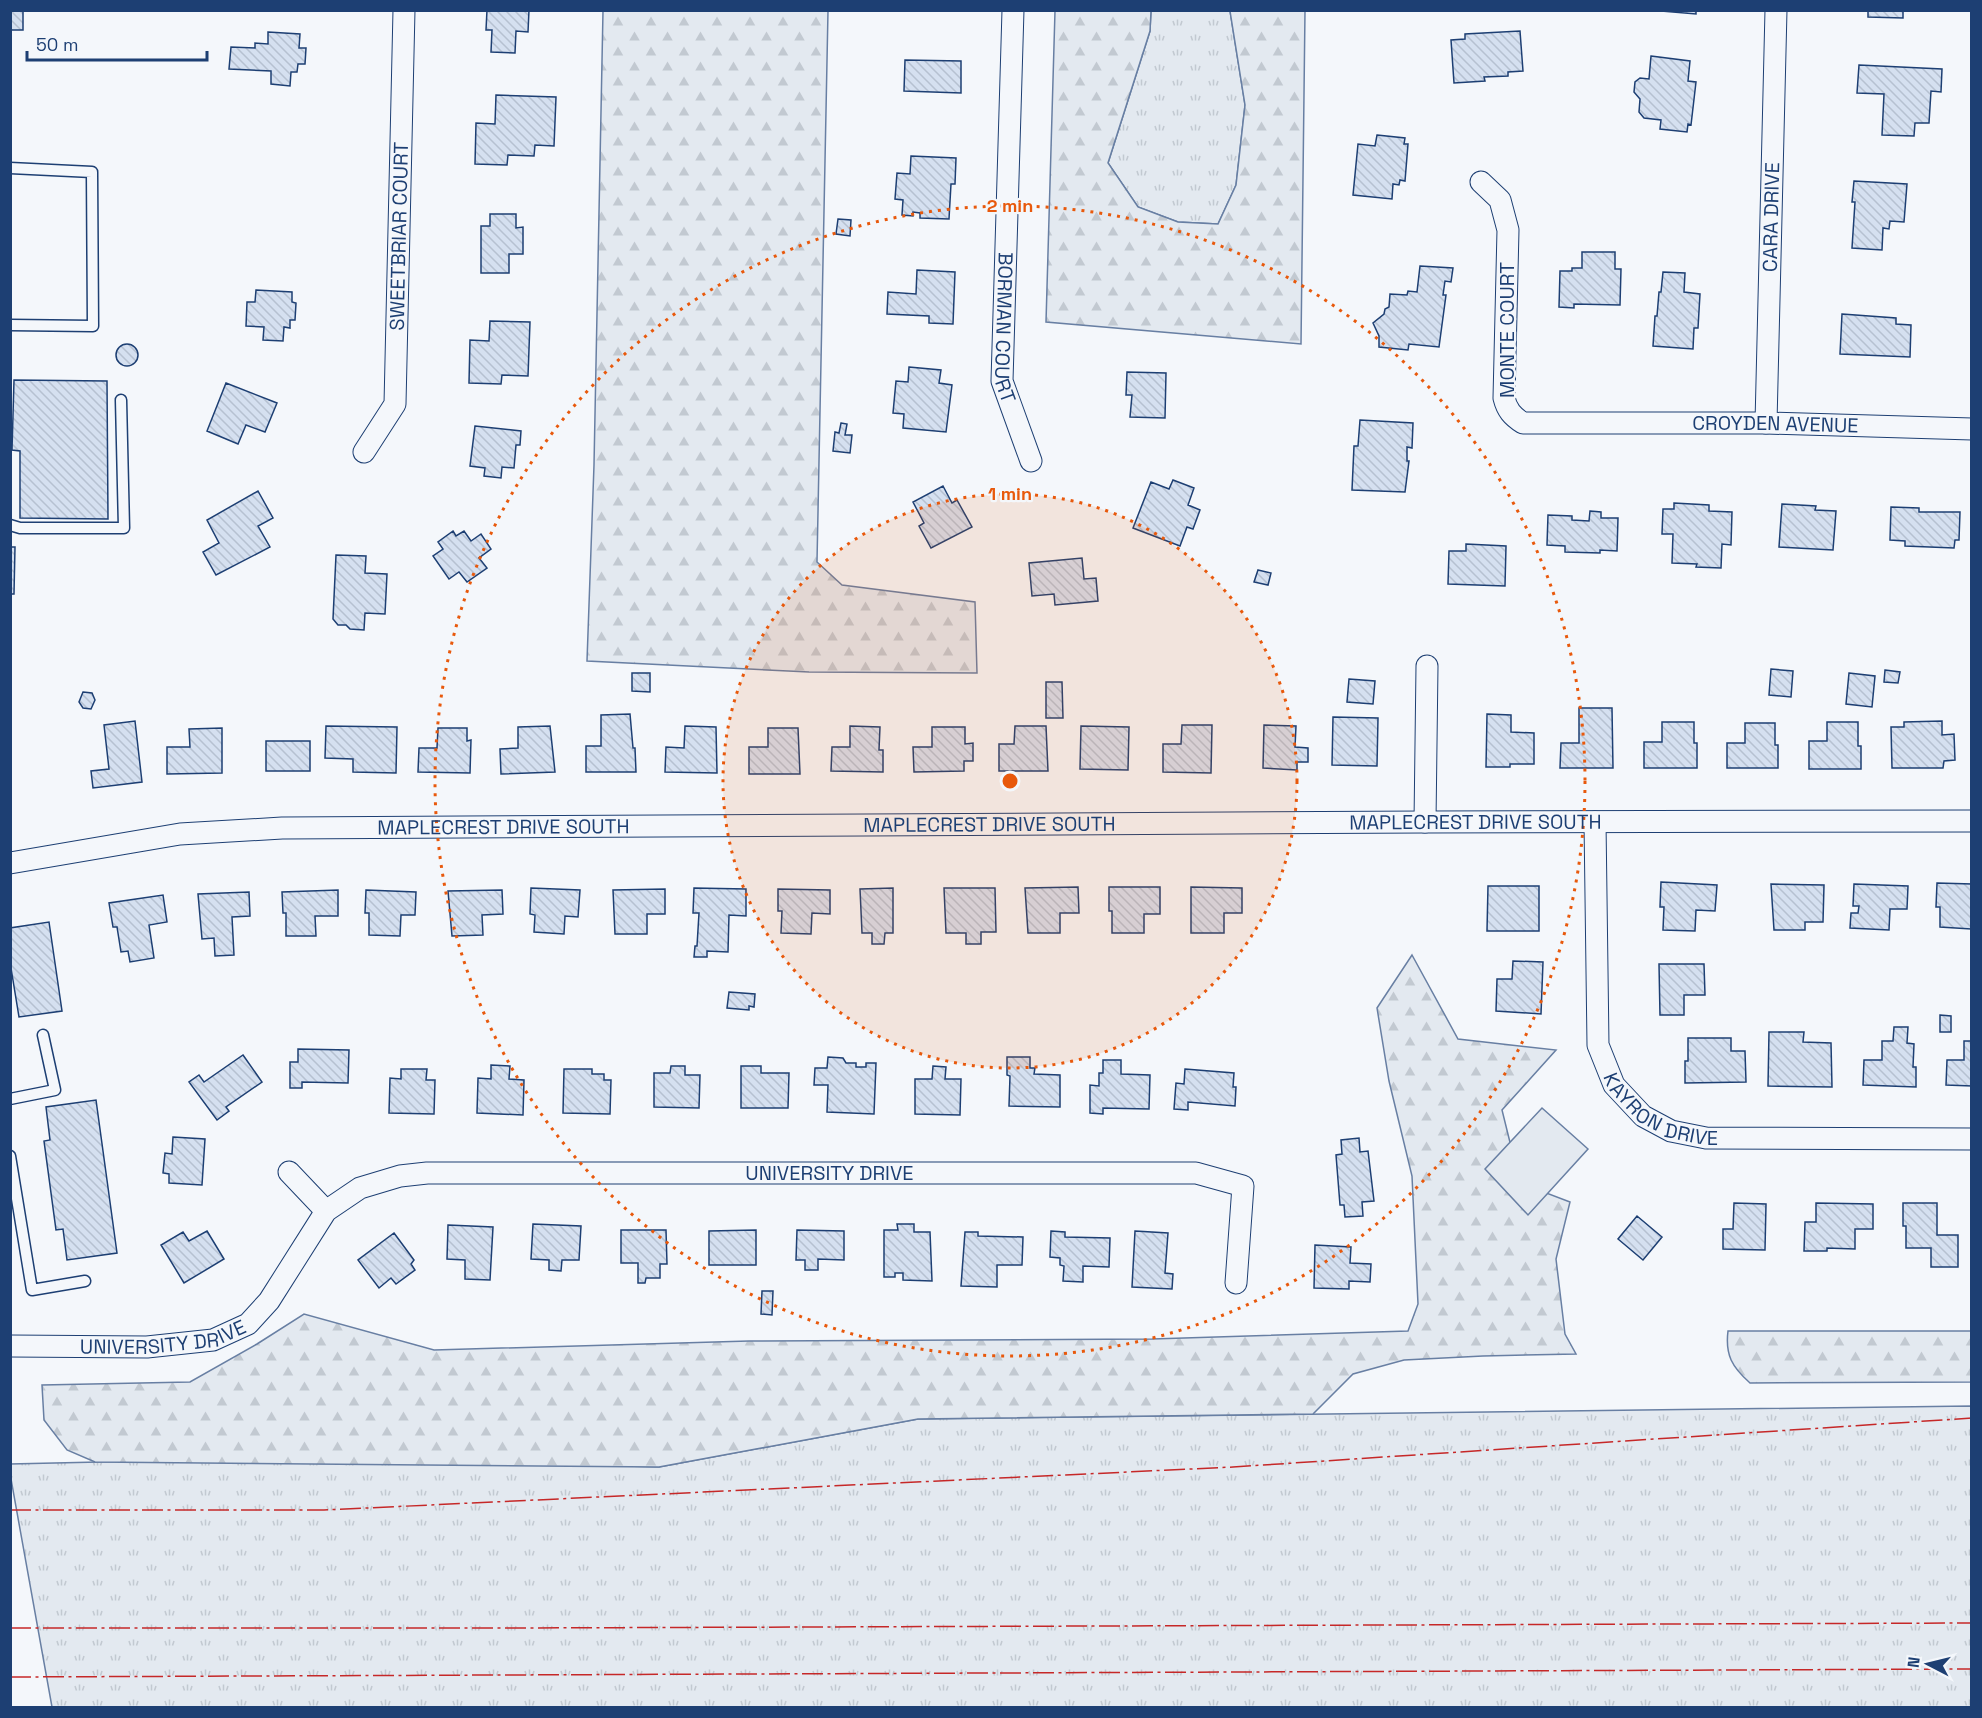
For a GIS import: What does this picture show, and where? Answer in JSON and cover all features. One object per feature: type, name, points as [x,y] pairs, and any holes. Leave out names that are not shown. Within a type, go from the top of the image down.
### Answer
[{"type":"street","name":"SWEETBRIAR COURT","points":[[364,452],[395,404],[404,10]]},
{"type":"street","name":"BORMAN COURT","points":[[1013,10],[1002,381],[1031,461]]},
{"type":"street","name":"CARA DRIVE","points":[[1766,423],[1776,10]]},
{"type":"street","name":"MONTE COURT","points":[[1481,182],[1500,200],[1508,230],[1504,398],[1507,410],[1523,423],[1578,422]]},
{"type":"street","name":"CROYDEN AVENUE","points":[[1578,422],[1766,423],[1971,429]]},
{"type":"street","points":[[1425,822],[1427,666]]},
{"type":"street","name":"MAPLECREST DRIVE SOUTH","points":[[10,863],[180,834],[282,828],[1971,821]]},
{"type":"street","name":"KAYRON DRIVE","points":[[1595,822],[1598,1046],[1614,1085],[1643,1116],[1671,1131],[1706,1138],[1971,1139]]},
{"type":"street","points":[[289,1172],[326,1211]]},
{"type":"street","name":"UNIVERSITY DRIVE","points":[[10,1346],[147,1347],[213,1340],[248,1324],[269,1301],[326,1211],[360,1188],[400,1176],[427,1173],[1196,1173],[1244,1186],[1236,1283]]},
{"type":"lane","points":[[10,168],[92,172],[93,326],[10,325]]},
{"type":"lane","points":[[10,525],[20,528],[124,528],[121,400]]},
{"type":"lane","points":[[10,1099],[55,1090],[43,1035]]},
{"type":"lane","points":[[10,1156],[33,1290],[85,1281]]},
{"type":"green space","points":[[603,11],[828,11],[817,562],[842,585],[975,602],[977,673],[809,672],[587,661],[594,465]]},
{"type":"green space","points":[[1055,11],[1151,11],[1150,31],[1108,163],[1138,207],[1178,222],[1218,224],[1236,185],[1245,105],[1230,11],[1305,11],[1301,344],[1046,322]]},
{"type":"green space","points":[[1151,11],[1230,11],[1245,105],[1236,185],[1218,224],[1178,222],[1138,207],[1108,163],[1150,31]]},
{"type":"green space","points":[[1412,955],[1458,1039],[1556,1050],[1502,1110],[1520,1183],[1570,1202],[1556,1259],[1565,1334],[1576,1354],[1404,1360],[1353,1374],[1313,1414],[918,1419],[659,1467],[95,1462],[67,1450],[44,1420],[42,1385],[190,1382],[304,1314],[434,1350],[749,1341],[1152,1339],[1408,1331],[1418,1304],[1412,1176],[1389,1081],[1377,1008]]},
{"type":"green space","points":[[1542,1108],[1588,1149],[1528,1215],[1485,1169]]},
{"type":"green space","points":[[1728,1331],[1971,1331],[1971,1382],[1750,1383],[1731,1360],[1727,1339]]},
{"type":"green space","points":[[1971,1406],[1971,1707],[52,1707],[10,1464],[323,1457],[659,1467],[918,1419]]},
{"type":"building","points":[[10,10],[23,10],[23,30],[10,30]]},
{"type":"building","points":[[487,10],[529,10],[528,32],[516,31],[515,53],[491,52],[492,30],[486,30]]},
{"type":"building","points":[[1649,10],[1696,10],[1696,14]]},
{"type":"building","points":[[1868,10],[1903,10],[1903,18],[1868,17]]},
{"type":"building","points":[[1520,31],[1523,71],[1508,72],[1508,76],[1484,77],[1485,81],[1454,83],[1451,40],[1465,39],[1465,34]]},
{"type":"building","points":[[268,32],[300,34],[299,48],[306,48],[305,64],[298,64],[297,72],[291,72],[290,86],[271,84],[271,71],[229,69],[231,47],[255,48],[255,43],[268,44]]},
{"type":"building","points":[[1651,56],[1690,61],[1688,81],[1696,82],[1691,125],[1688,124],[1687,132],[1660,129],[1661,120],[1644,118],[1639,112],[1640,99],[1634,92],[1635,82],[1640,78],[1649,79]]},
{"type":"building","points":[[905,60],[961,61],[961,93],[904,91]]},
{"type":"building","points":[[1859,65],[1942,69],[1941,92],[1931,91],[1929,123],[1915,123],[1914,136],[1882,135],[1884,94],[1857,93]]},
{"type":"building","points":[[496,95],[556,97],[554,146],[535,145],[534,156],[508,155],[507,165],[475,164],[476,123],[495,124]]},
{"type":"building","points":[[1377,135],[1405,138],[1404,144],[1408,144],[1405,181],[1400,180],[1399,185],[1393,184],[1392,199],[1353,195],[1358,144],[1375,146]]},
{"type":"building","points":[[911,156],[956,158],[955,184],[951,184],[949,219],[920,218],[920,213],[913,212],[913,216],[902,215],[903,200],[895,199],[897,173],[910,174]]},
{"type":"building","points":[[1854,181],[1907,184],[1904,222],[1890,221],[1889,229],[1883,228],[1882,250],[1852,248]]},
{"type":"building","points":[[490,214],[516,214],[516,228],[523,227],[523,254],[509,254],[509,273],[481,273],[481,226],[490,226]]},
{"type":"building","points":[[838,219],[851,220],[850,236],[836,234]]},
{"type":"building","points":[[1582,252],[1615,252],[1615,269],[1621,269],[1620,305],[1574,304],[1574,308],[1559,307],[1560,271],[1582,268]]},
{"type":"building","points":[[1420,266],[1453,268],[1451,282],[1445,281],[1443,295],[1446,295],[1439,347],[1409,344],[1408,350],[1379,347],[1379,336],[1373,323],[1389,307],[1390,294],[1407,295],[1408,291],[1417,292]]},
{"type":"building","points":[[917,270],[955,272],[953,324],[929,323],[929,316],[887,314],[888,292],[916,294]]},
{"type":"building","points":[[1663,272],[1685,273],[1684,292],[1700,294],[1698,328],[1694,328],[1693,349],[1653,346],[1655,316],[1657,316]]},
{"type":"building","points":[[256,290],[292,292],[292,302],[296,303],[295,320],[290,320],[290,328],[284,327],[283,341],[263,340],[264,327],[246,326],[247,302],[255,302]]},
{"type":"building","points":[[1842,314],[1896,318],[1896,324],[1911,325],[1910,357],[1840,354]]},
{"type":"building","points":[[490,321],[530,322],[528,376],[502,375],[501,384],[469,383],[470,340],[489,341]]},
{"type":"building","points":[[127,344],[135,347],[138,355],[135,363],[127,366],[119,363],[116,355],[119,347]]},
{"type":"building","points":[[909,367],[941,370],[939,383],[952,385],[946,432],[903,428],[904,414],[893,413],[896,381],[908,382]]},
{"type":"building","points":[[1127,372],[1166,373],[1165,418],[1130,417],[1132,395],[1126,395]]},
{"type":"building","points":[[14,380],[107,381],[108,519],[20,518],[20,451],[12,450]]},
{"type":"building","points":[[226,383],[277,403],[265,432],[246,425],[238,444],[207,431]]},
{"type":"building","points":[[1360,420],[1413,423],[1412,448],[1407,447],[1407,461],[1409,461],[1405,492],[1352,490],[1354,446],[1358,446]]},
{"type":"building","points":[[841,423],[847,424],[845,435],[852,435],[850,453],[833,451],[835,432],[839,433]]},
{"type":"building","points":[[475,426],[521,431],[520,445],[516,445],[514,468],[502,467],[501,478],[484,476],[485,468],[470,466]]},
{"type":"building","points":[[1173,480],[1194,488],[1188,505],[1200,510],[1193,529],[1187,527],[1180,546],[1133,528],[1151,482],[1169,489]]},
{"type":"building","points":[[943,486],[952,503],[957,500],[972,527],[931,548],[919,526],[924,523],[913,502]]},
{"type":"building","points":[[258,491],[273,518],[258,526],[270,547],[216,575],[203,552],[219,543],[207,520]]},
{"type":"building","points":[[1674,503],[1709,505],[1709,511],[1732,512],[1731,545],[1722,544],[1721,568],[1672,563],[1673,534],[1662,534],[1663,509],[1674,509]]},
{"type":"building","points":[[1782,504],[1816,506],[1815,510],[1836,511],[1833,550],[1779,547]]},
{"type":"building","points":[[1891,507],[1919,508],[1919,512],[1960,512],[1959,540],[1955,540],[1954,548],[1905,546],[1905,541],[1890,540]]},
{"type":"building","points":[[1590,511],[1601,512],[1601,518],[1618,518],[1617,551],[1565,552],[1565,546],[1547,545],[1548,515],[1572,516],[1572,520],[1589,521]]},
{"type":"building","points":[[453,531],[456,536],[464,531],[471,541],[481,534],[491,549],[479,558],[487,568],[467,582],[459,572],[449,579],[433,556],[443,549],[438,542]]},
{"type":"building","points":[[1466,544],[1506,546],[1505,586],[1448,584],[1449,551],[1466,551]]},
{"type":"building","points":[[10,547],[15,547],[14,594],[10,594]]},
{"type":"building","points":[[336,555],[366,556],[365,573],[387,574],[385,614],[365,613],[364,630],[338,625],[333,619]]},
{"type":"building","points":[[1082,558],[1084,579],[1096,578],[1098,601],[1055,605],[1054,594],[1032,596],[1029,563]]},
{"type":"building","points":[[1258,570],[1271,573],[1268,585],[1254,582]]},
{"type":"building","points":[[1771,669],[1793,671],[1791,697],[1769,695]]},
{"type":"building","points":[[1885,670],[1900,672],[1898,683],[1884,682]]},
{"type":"building","points":[[632,673],[650,673],[650,692],[632,691]]},
{"type":"building","points":[[1849,673],[1875,676],[1872,707],[1846,704]]},
{"type":"building","points":[[1349,679],[1375,681],[1373,704],[1347,702]]},
{"type":"building","points":[[1046,682],[1062,682],[1063,718],[1046,718]]},
{"type":"building","points":[[83,692],[92,693],[95,700],[91,709],[83,708],[79,702]]},
{"type":"building","points":[[1579,708],[1612,708],[1613,768],[1560,768],[1561,743],[1579,743]]},
{"type":"building","points":[[630,714],[636,772],[586,772],[586,746],[601,746],[601,715]]},
{"type":"building","points":[[1487,714],[1511,715],[1511,732],[1534,733],[1534,764],[1486,767]]},
{"type":"building","points":[[1333,717],[1378,718],[1377,766],[1332,765]]},
{"type":"building","points":[[135,721],[142,782],[93,788],[91,771],[109,769],[104,725]]},
{"type":"building","points":[[1942,721],[1942,735],[1954,734],[1955,760],[1944,761],[1943,768],[1892,768],[1891,727],[1904,727],[1904,722]]},
{"type":"building","points":[[1662,722],[1694,722],[1697,768],[1644,768],[1644,742],[1662,742]]},
{"type":"building","points":[[1827,722],[1858,722],[1861,769],[1809,769],[1809,741],[1827,741]]},
{"type":"building","points":[[1745,723],[1775,723],[1778,768],[1727,768],[1727,743],[1745,743]]},
{"type":"building","points":[[1182,725],[1212,725],[1211,773],[1163,772],[1163,744],[1181,744]]},
{"type":"building","points":[[1264,725],[1296,726],[1295,747],[1308,748],[1308,762],[1297,762],[1297,770],[1263,768]]},
{"type":"building","points":[[326,726],[397,727],[396,773],[353,772],[353,759],[325,758]]},
{"type":"building","points":[[550,726],[555,772],[501,774],[500,749],[518,748],[518,727]]},
{"type":"building","points":[[685,726],[716,727],[717,773],[665,772],[666,747],[684,748]]},
{"type":"building","points":[[850,726],[880,727],[879,750],[883,750],[883,772],[831,771],[832,747],[850,747]]},
{"type":"building","points":[[1015,726],[1046,726],[1048,771],[999,771],[999,744],[1014,744]]},
{"type":"building","points":[[1081,726],[1129,727],[1128,770],[1080,769]]},
{"type":"building","points":[[932,727],[965,727],[965,744],[973,743],[973,761],[964,761],[964,771],[914,772],[913,747],[932,747]]},
{"type":"building","points":[[222,728],[222,773],[167,774],[167,747],[190,747],[189,729]]},
{"type":"building","points":[[438,728],[467,728],[467,741],[471,740],[470,773],[418,772],[419,748],[437,748]]},
{"type":"building","points":[[768,728],[798,728],[800,774],[749,774],[749,747],[768,747]]},
{"type":"building","points":[[266,741],[310,741],[310,771],[266,771]]},
{"type":"building","points":[[1661,882],[1717,885],[1715,911],[1696,910],[1695,931],[1663,930],[1664,907],[1660,907]]},
{"type":"building","points":[[1937,883],[1972,884],[1971,929],[1940,927],[1940,907],[1936,907]]},
{"type":"building","points":[[1771,884],[1824,885],[1823,922],[1805,922],[1805,930],[1774,930]]},
{"type":"building","points":[[1854,884],[1908,886],[1907,909],[1890,909],[1889,930],[1850,928],[1851,913],[1858,913],[1859,906],[1853,906]]},
{"type":"building","points":[[1488,886],[1539,886],[1539,931],[1487,931]]},
{"type":"building","points":[[1078,887],[1079,913],[1060,913],[1060,933],[1028,933],[1025,888]]},
{"type":"building","points":[[1109,887],[1160,887],[1160,914],[1144,914],[1144,933],[1112,933]]},
{"type":"building","points":[[1191,887],[1242,888],[1242,913],[1224,913],[1224,933],[1191,933]]},
{"type":"building","points":[[531,888],[580,890],[578,917],[565,916],[564,934],[534,932],[535,915],[530,914]]},
{"type":"building","points":[[694,888],[746,889],[746,916],[729,915],[728,952],[707,951],[707,957],[694,957],[699,913],[693,913]]},
{"type":"building","points":[[893,888],[893,933],[885,933],[884,944],[872,944],[872,933],[862,933],[860,889]]},
{"type":"building","points":[[944,888],[995,888],[996,932],[981,932],[981,944],[966,944],[966,933],[946,933]]},
{"type":"building","points":[[665,889],[665,914],[647,914],[647,934],[615,934],[613,890]]},
{"type":"building","points":[[778,889],[830,890],[830,914],[812,913],[811,934],[781,933],[782,911],[778,911]]},
{"type":"building","points":[[338,890],[338,916],[315,916],[316,936],[286,936],[286,913],[283,913],[282,892]]},
{"type":"building","points":[[366,890],[416,892],[415,915],[401,915],[400,936],[369,935],[369,913],[365,913]]},
{"type":"building","points":[[502,890],[503,914],[482,915],[483,935],[452,936],[448,891]]},
{"type":"building","points":[[249,892],[250,916],[232,917],[234,955],[215,956],[214,938],[202,939],[198,894]]},
{"type":"building","points":[[163,895],[167,922],[149,925],[154,958],[130,962],[128,951],[121,952],[117,927],[113,927],[109,903]]},
{"type":"building","points":[[49,922],[62,1011],[19,1017],[10,962],[10,928]]},
{"type":"building","points":[[1513,961],[1543,962],[1541,1014],[1496,1011],[1497,979],[1512,979]]},
{"type":"building","points":[[1659,964],[1704,964],[1705,995],[1684,995],[1684,1015],[1660,1015]]},
{"type":"building","points":[[729,992],[755,994],[754,1007],[749,1006],[749,1010],[727,1008]]},
{"type":"building","points":[[1940,1015],[1951,1016],[1951,1032],[1940,1032]]},
{"type":"building","points":[[1894,1027],[1908,1027],[1907,1043],[1914,1044],[1913,1067],[1916,1067],[1916,1087],[1863,1085],[1864,1060],[1882,1060],[1882,1041],[1893,1041]]},
{"type":"building","points":[[1769,1032],[1804,1032],[1803,1042],[1831,1043],[1832,1087],[1768,1086]]},
{"type":"building","points":[[1688,1038],[1731,1038],[1731,1051],[1745,1051],[1746,1082],[1685,1083]]},
{"type":"building","points":[[1964,1041],[1972,1041],[1972,1086],[1946,1085],[1947,1060],[1964,1060]]},
{"type":"building","points":[[298,1049],[349,1050],[348,1083],[302,1082],[302,1088],[290,1088],[290,1062],[298,1062]]},
{"type":"building","points":[[243,1055],[262,1082],[226,1107],[229,1111],[217,1120],[189,1082],[199,1075],[204,1082]]},
{"type":"building","points":[[828,1057],[843,1058],[846,1063],[856,1063],[856,1067],[866,1067],[866,1063],[876,1063],[874,1114],[827,1112],[828,1085],[814,1085],[815,1068],[827,1068]]},
{"type":"building","points":[[1007,1057],[1030,1057],[1030,1068],[1035,1068],[1034,1074],[1060,1075],[1060,1107],[1009,1106],[1010,1076],[1007,1075]]},
{"type":"building","points":[[1103,1060],[1121,1060],[1121,1074],[1150,1075],[1149,1109],[1103,1108],[1103,1114],[1090,1113],[1090,1085],[1099,1086],[1099,1073],[1103,1073]]},
{"type":"building","points":[[491,1065],[510,1066],[509,1079],[524,1080],[523,1115],[477,1113],[478,1078],[491,1079]]},
{"type":"building","points":[[671,1066],[685,1066],[685,1075],[700,1075],[699,1108],[654,1107],[654,1073],[670,1073]]},
{"type":"building","points":[[741,1066],[761,1066],[761,1073],[789,1073],[788,1108],[741,1108]]},
{"type":"building","points":[[933,1066],[946,1067],[945,1079],[961,1079],[960,1115],[915,1114],[915,1079],[932,1079]]},
{"type":"building","points":[[401,1069],[427,1069],[426,1080],[435,1080],[434,1114],[389,1113],[390,1078],[401,1079]]},
{"type":"building","points":[[564,1069],[592,1069],[592,1074],[604,1074],[604,1080],[611,1080],[610,1114],[563,1113]]},
{"type":"building","points":[[1185,1069],[1234,1073],[1235,1106],[1188,1102],[1188,1110],[1174,1109],[1176,1083],[1184,1084]]},
{"type":"building","points":[[96,1100],[117,1253],[67,1260],[63,1229],[56,1230],[44,1141],[50,1140],[46,1107]]},
{"type":"building","points":[[173,1137],[205,1139],[202,1185],[169,1183],[169,1174],[163,1173],[165,1153],[172,1154]]},
{"type":"building","points":[[1359,1138],[1360,1152],[1368,1151],[1374,1201],[1362,1202],[1363,1216],[1345,1217],[1344,1205],[1340,1205],[1336,1155],[1342,1154],[1341,1140]]},
{"type":"building","points":[[1734,1203],[1766,1204],[1765,1250],[1723,1249],[1723,1229],[1733,1229]]},
{"type":"building","points":[[1816,1203],[1873,1204],[1873,1229],[1855,1229],[1855,1249],[1827,1248],[1827,1251],[1804,1251],[1805,1222],[1816,1222]]},
{"type":"building","points":[[1903,1203],[1937,1203],[1937,1235],[1958,1235],[1958,1267],[1931,1267],[1931,1248],[1906,1248]]},
{"type":"building","points":[[1637,1216],[1662,1237],[1643,1260],[1618,1239]]},
{"type":"building","points":[[533,1224],[581,1226],[579,1260],[562,1260],[561,1271],[549,1270],[549,1260],[531,1259]]},
{"type":"building","points":[[897,1224],[914,1224],[914,1232],[930,1232],[932,1281],[903,1280],[903,1273],[895,1273],[895,1277],[884,1277],[884,1230],[898,1230]]},
{"type":"building","points":[[448,1225],[493,1227],[490,1280],[465,1279],[465,1260],[447,1259]]},
{"type":"building","points":[[621,1230],[666,1230],[667,1264],[660,1264],[660,1278],[646,1278],[645,1283],[638,1283],[638,1263],[621,1263]]},
{"type":"building","points":[[756,1230],[756,1265],[709,1265],[709,1231]]},
{"type":"building","points":[[797,1230],[844,1231],[844,1260],[818,1259],[818,1270],[805,1270],[805,1260],[796,1260]]},
{"type":"building","points":[[207,1231],[224,1259],[184,1283],[161,1245],[183,1232],[189,1241]]},
{"type":"building","points":[[1051,1231],[1065,1232],[1065,1237],[1110,1238],[1109,1267],[1083,1266],[1083,1282],[1063,1281],[1064,1266],[1060,1265],[1060,1258],[1050,1257]]},
{"type":"building","points":[[1135,1231],[1168,1233],[1165,1273],[1173,1274],[1172,1289],[1132,1287]]},
{"type":"building","points":[[965,1232],[978,1232],[978,1236],[1023,1237],[1022,1265],[997,1265],[997,1287],[961,1286]]},
{"type":"building","points":[[394,1233],[414,1260],[411,1264],[415,1270],[396,1284],[391,1278],[379,1288],[358,1260]]},
{"type":"building","points":[[1315,1245],[1351,1247],[1350,1263],[1371,1264],[1370,1282],[1349,1281],[1349,1289],[1314,1288]]},
{"type":"building","points":[[762,1291],[773,1291],[772,1315],[761,1314]]},
{"type":"power","points":[[10,1510],[324,1510],[1233,1467],[1972,1418]]},
{"type":"power","points":[[10,1628],[1972,1623]]},
{"type":"power","points":[[10,1677],[1972,1669]]}]
